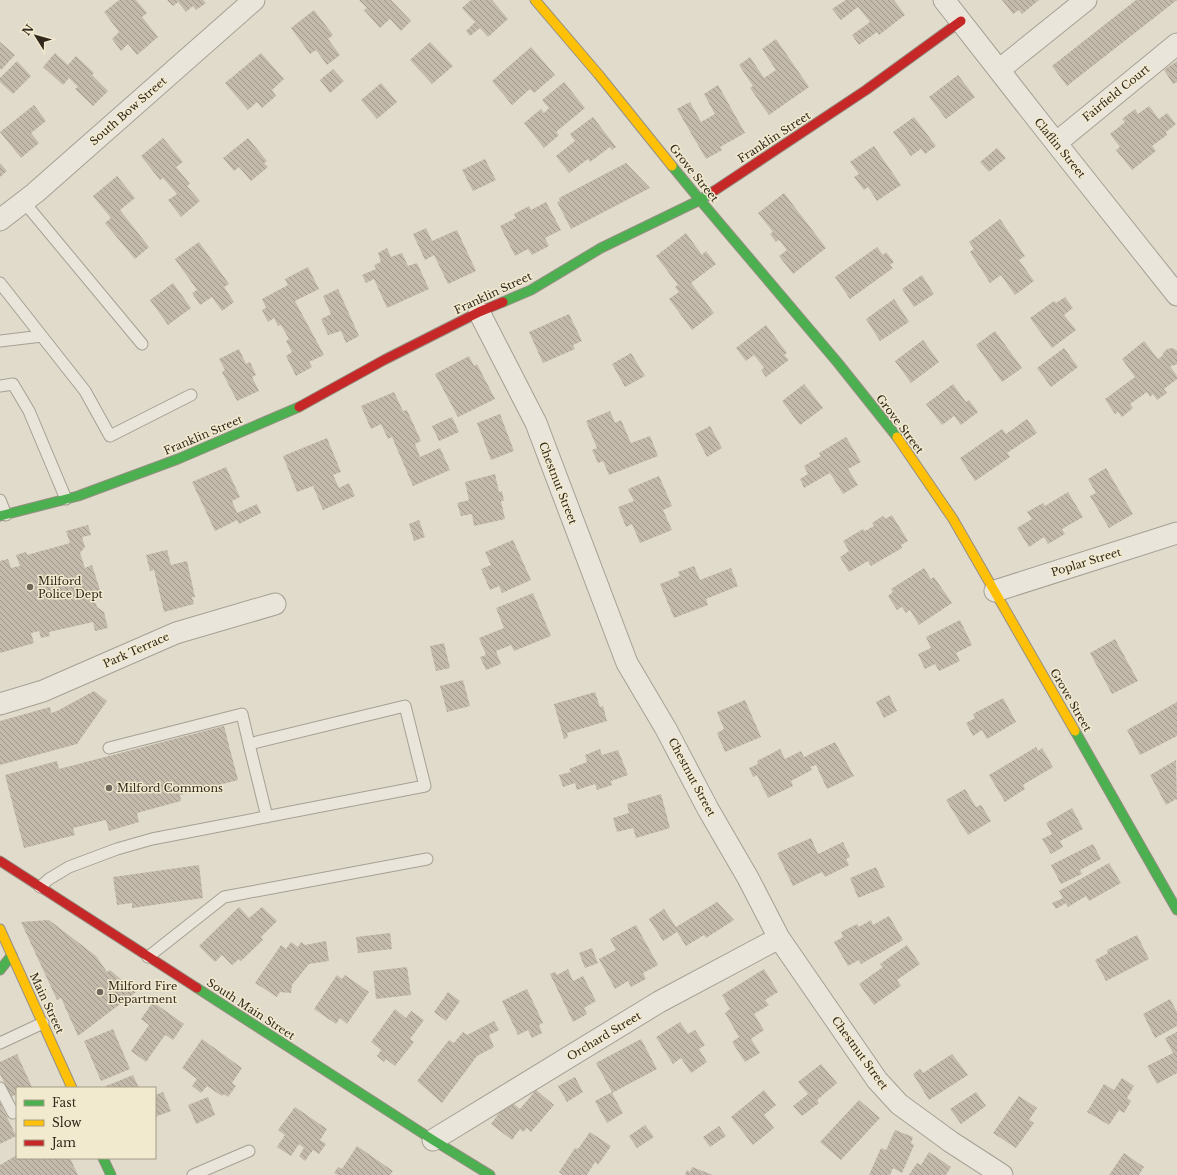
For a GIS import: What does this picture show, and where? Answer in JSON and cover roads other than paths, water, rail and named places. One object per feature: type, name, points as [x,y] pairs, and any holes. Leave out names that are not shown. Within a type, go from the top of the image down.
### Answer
[{"type":"street","name":"South Bow Street","points":[[0,220],[24,202],[254,0]]},
{"type":"street","name":"Grove Street","points":[[535,0],[590,64],[700,200],[838,363],[895,434],[953,519],[1177,910]]},
{"type":"street","name":"Claflin Street","points":[[944,0],[1177,295]]},
{"type":"street","points":[[999,70],[1086,0]]},
{"type":"street","name":"Franklin Street","points":[[3,516],[78,496],[178,458],[305,405],[384,360],[479,312],[531,290],[601,248],[700,200],[866,90],[961,21]]},
{"type":"street","name":"Fairfield Court","points":[[1056,143],[1177,44]]},
{"type":"street","name":"Chestnut Street","points":[[479,312],[536,423],[627,663],[666,729],[708,809],[748,878],[779,938],[877,1080],[900,1104],[951,1142],[1002,1175]]},
{"type":"street","name":"Poplar Street","points":[[995,591],[1177,533]]},
{"type":"street","name":"Park Terrace","points":[[0,704],[43,691],[176,633],[275,604]]},
{"type":"street","name":"South Main Street","points":[[0,861],[433,1140],[490,1175]]},
{"type":"street","name":"Main Street","points":[[0,928],[70,1087]]},
{"type":"street","name":"Orchard Street","points":[[433,1140],[660,1002],[779,938]]},
{"type":"street","points":[[0,970],[12,955]]},
{"type":"street","points":[[103,1159],[111,1175]]},
{"type":"lane","points":[[24,202],[142,344]]},
{"type":"lane","points":[[0,283],[85,391],[110,436],[191,395]]},
{"type":"lane","points":[[0,341],[42,336]]},
{"type":"lane","points":[[0,386],[13,384],[29,411],[66,499]]},
{"type":"lane","points":[[0,500],[3,516]]},
{"type":"lane","points":[[40,887],[49,879],[69,867],[123,847],[152,839],[425,786],[405,706],[249,744]]},
{"type":"lane","points":[[109,748],[242,714],[267,817]]},
{"type":"lane","points":[[148,957],[224,897],[427,859]]},
{"type":"lane","points":[[0,1043],[43,1023]]},
{"type":"lane","points":[[0,1088],[12,1114],[16,1112]]},
{"type":"lane","points":[[193,1175],[249,1151]]},
{"type":"place","name":"Milford Police Dept","points":[[30,587]]},
{"type":"place","name":"Milford Commons","points":[[109,788]]},
{"type":"place","name":"Milford Fire Department","points":[[100,992]]}]
